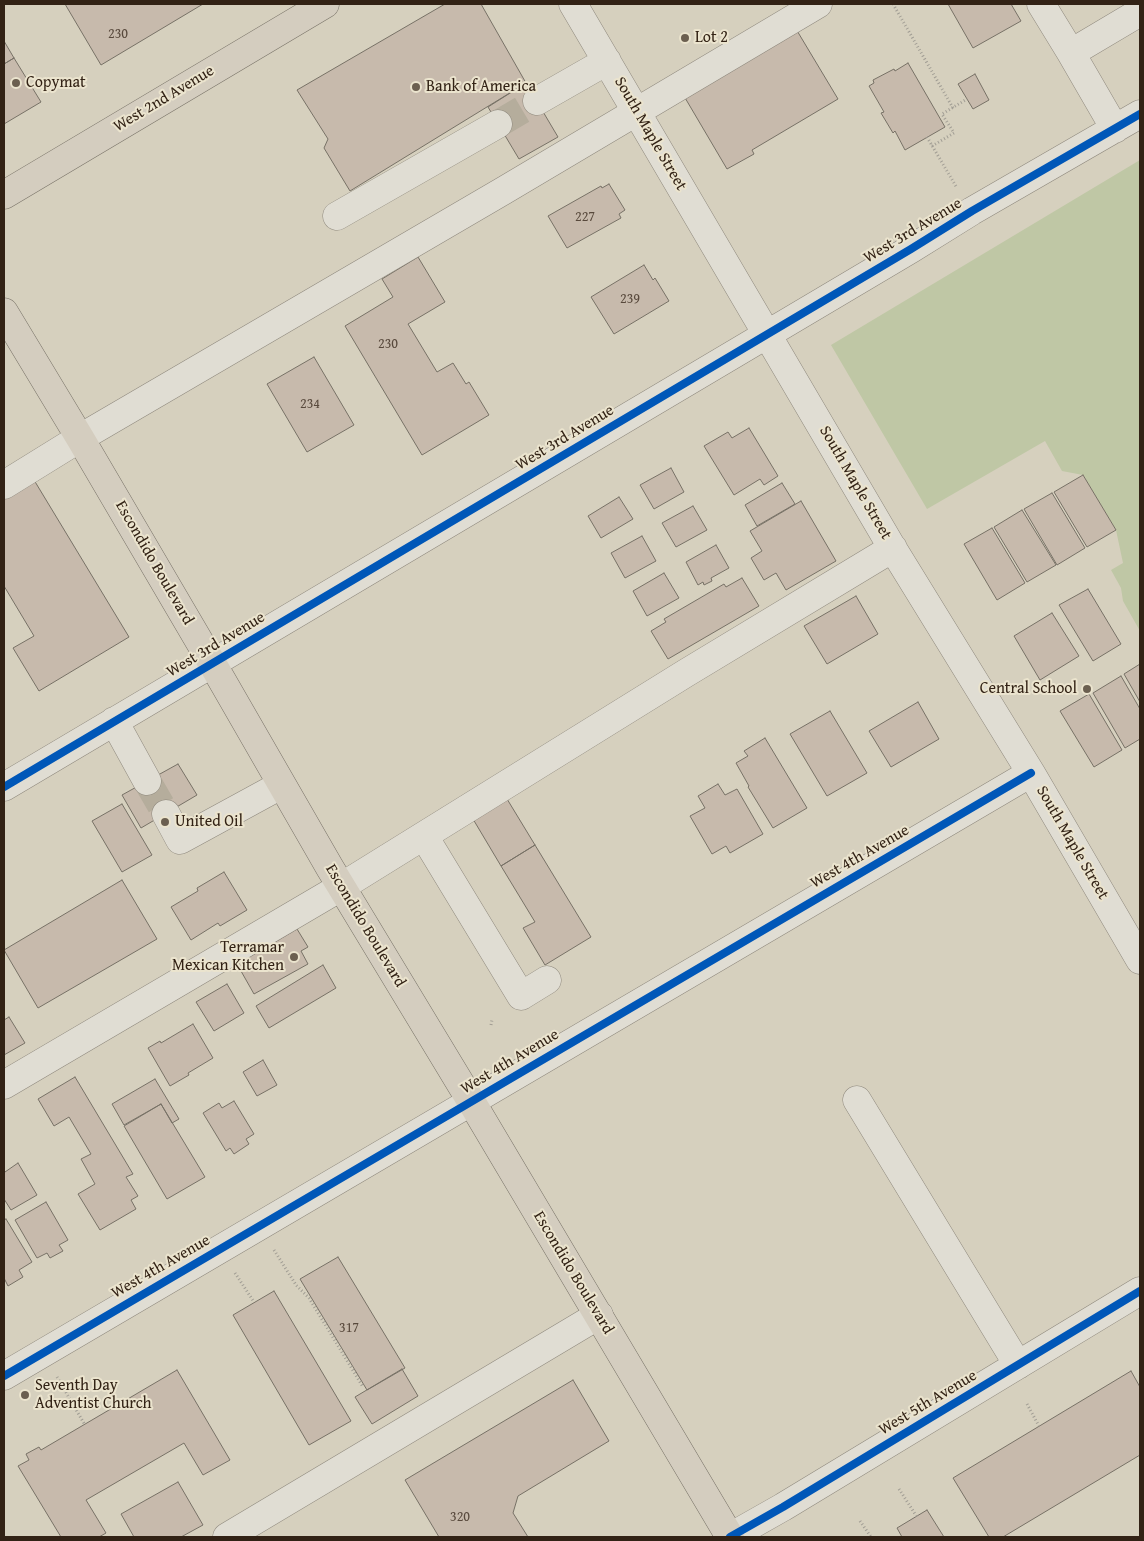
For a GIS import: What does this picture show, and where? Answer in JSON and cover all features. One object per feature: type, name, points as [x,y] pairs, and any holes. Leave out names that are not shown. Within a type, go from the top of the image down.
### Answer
[{"type":"main road","name":"West 2nd Avenue","points":[[4,195],[324,4]]},
{"type":"main road","name":"Escondido Boulevard","points":[[4,312],[212,663],[341,887],[471,1101],[730,1537]]},
{"type":"street","name":"South Maple Street","points":[[573,4],[893,548],[1031,772],[1140,960]]},
{"type":"street","points":[[4,485],[80,438],[818,4]]},
{"type":"street","points":[[1041,4],[1115,129]]},
{"type":"street","points":[[1071,53],[1140,12]]},
{"type":"street","points":[[537,101],[607,61]]},
{"type":"street","name":"West 3rd Avenue","points":[[4,787],[972,211],[1140,114]]},
{"type":"street","points":[[336,216],[498,124]]},
{"type":"street","points":[[4,1085],[341,887],[686,673],[893,548]]},
{"type":"street","points":[[114,721],[147,781]]},
{"type":"street","name":"West 4th Avenue","points":[[4,1376],[1031,772]]},
{"type":"street","points":[[166,814],[180,840],[282,785]]},
{"type":"street","points":[[424,836],[521,996],[547,980]]},
{"type":"street","points":[[857,1100],[1018,1365]]},
{"type":"street","name":"West 5th Avenue","points":[[730,1537],[1140,1291]]},
{"type":"street","points":[[227,1537],[599,1315]]},
{"type":"path","points":[[893,4],[953,108]]},
{"type":"path","points":[[932,146],[954,133],[942,114],[967,99]]},
{"type":"path","points":[[927,138],[972,211]]},
{"type":"path","points":[[491,1025],[492,1020]]},
{"type":"path","points":[[258,1226],[296,1286],[309,1298],[363,1387]]},
{"type":"path","points":[[219,1249],[254,1302]]},
{"type":"path","points":[[42,1353],[84,1425]]},
{"type":"path","points":[[1027,1404],[1040,1426]]},
{"type":"path","points":[[899,1489],[916,1516]]},
{"type":"path","points":[[860,1521],[870,1537]]},
{"type":"green space","name":"Central School","points":[[1140,160],[1140,631],[1123,601],[1121,588],[1111,570],[1123,563],[1116,530],[1083,475],[1062,471],[1045,441],[927,509],[831,345]]},
{"type":"building","points":[[65,4],[203,4],[101,65]]},
{"type":"building","points":[[445,4],[481,4],[526,83],[350,191],[324,148],[328,139],[297,90]]},
{"type":"building","points":[[948,4],[1011,4],[1021,21],[973,48]]},
{"type":"building","points":[[796,29],[838,99],[752,150],[754,154],[727,169],[681,91]]},
{"type":"building","points":[[4,41],[14,58],[4,64]]},
{"type":"building","name":"Copymat","points":[[14,58],[41,102],[4,124],[4,64]]},
{"type":"building","points":[[908,63],[945,127],[905,150],[895,131],[893,133],[881,113],[884,112],[869,86],[874,83],[873,80],[894,69],[895,71]]},
{"type":"building","points":[[975,74],[989,100],[973,109],[958,84]]},
{"type":"building","points":[[526,83],[558,137],[519,159],[488,107]]},
{"type":"building","points":[[609,184],[625,210],[619,214],[621,218],[567,248],[548,216],[601,186],[602,188]]},
{"type":"building","points":[[418,257],[445,302],[408,324],[437,372],[453,363],[466,384],[469,382],[489,415],[422,455],[345,326],[393,297],[382,279]]},
{"type":"building","points":[[644,265],[653,280],[655,278],[669,301],[614,334],[591,297]]},
{"type":"building","points":[[314,357],[354,425],[307,452],[267,384]]},
{"type":"building","points":[[749,428],[778,476],[764,485],[760,479],[734,495],[704,446],[728,432],[732,438]]},
{"type":"building","points":[[671,468],[684,492],[654,509],[640,485]]},
{"type":"building","points":[[1083,475],[1116,530],[1087,547],[1054,492]]},
{"type":"building","points":[[34,480],[129,637],[39,691],[13,648],[34,636],[4,586],[4,498]]},
{"type":"building","points":[[782,483],[795,504],[757,526],[745,505]]},
{"type":"building","points":[[1052,493],[1085,548],[1057,565],[1024,509]]},
{"type":"building","points":[[619,497],[633,519],[601,538],[588,516]]},
{"type":"building","points":[[801,501],[836,561],[786,590],[776,573],[764,580],[751,558],[762,551],[750,531]]},
{"type":"building","points":[[693,506],[707,530],[676,547],[662,523]]},
{"type":"building","points":[[1022,510],[1056,565],[1027,582],[994,527]]},
{"type":"building","points":[[992,528],[1025,583],[997,600],[964,544]]},
{"type":"building","points":[[642,536],[656,561],[625,578],[611,553]]},
{"type":"building","points":[[716,545],[729,568],[711,578],[712,581],[704,585],[703,582],[698,585],[686,562]]},
{"type":"building","points":[[664,573],[679,598],[647,616],[633,591]]},
{"type":"building","points":[[742,578],[759,606],[668,659],[651,631],[666,622],[664,619],[724,584],[726,587]]},
{"type":"building","points":[[1088,589],[1121,644],[1093,661],[1059,605]]},
{"type":"building","points":[[856,596],[878,634],[827,664],[804,626]]},
{"type":"building","points":[[1052,613],[1079,656],[1040,680],[1014,636]]},
{"type":"building","points":[[1140,664],[1140,702],[1124,674]]},
{"type":"building","points":[[1121,676],[1140,709],[1140,739],[1125,748],[1093,693]]},
{"type":"building","points":[[1089,694],[1122,750],[1094,767],[1060,711]]},
{"type":"building","points":[[918,702],[939,739],[891,767],[869,731]]},
{"type":"building","points":[[830,711],[867,773],[827,796],[790,734]]},
{"type":"building","points":[[765,738],[807,808],[773,828],[736,763],[748,756],[744,751]]},
{"type":"building","points":[[178,764],[197,795],[141,828],[122,795]]},
{"type":"building","points":[[718,784],[725,795],[737,789],[763,834],[730,853],[726,846],[712,854],[690,816],[705,808],[698,796]]},
{"type":"building","points":[[504,794],[535,845],[501,866],[470,814]]},
{"type":"building","points":[[122,804],[152,855],[122,872],[92,821]]},
{"type":"building","points":[[535,845],[591,937],[545,965],[523,928],[535,922],[501,866]]},
{"type":"building","points":[[224,872],[247,910],[220,926],[218,923],[191,940],[171,907],[198,891],[197,888]]},
{"type":"building","points":[[122,880],[157,939],[38,1008],[4,950]]},
{"type":"building","points":[[297,929],[308,947],[301,951],[308,964],[254,994],[237,964]]},
{"type":"building","points":[[323,965],[336,988],[269,1028],[256,1006]]},
{"type":"building","points":[[227,984],[244,1013],[214,1031],[196,1002]]},
{"type":"building","points":[[9,1017],[25,1043],[4,1055],[4,1020]]},
{"type":"building","points":[[193,1024],[213,1058],[170,1086],[148,1048],[160,1041],[161,1043]]},
{"type":"building","points":[[263,1060],[277,1085],[257,1096],[243,1072]]},
{"type":"building","points":[[75,1077],[133,1174],[126,1177],[138,1196],[131,1200],[136,1209],[100,1230],[78,1194],[95,1184],[81,1159],[91,1154],[69,1117],[54,1126],[38,1099]]},
{"type":"building","points":[[155,1079],[179,1119],[172,1123],[161,1104],[124,1125],[112,1104]]},
{"type":"building","points":[[234,1101],[254,1134],[246,1139],[249,1144],[234,1154],[230,1148],[226,1151],[203,1113],[219,1103],[222,1108]]},
{"type":"building","points":[[161,1104],[205,1177],[167,1199],[124,1126]]},
{"type":"building","points":[[18,1163],[37,1195],[11,1210],[4,1199],[4,1169],[5,1172]]},
{"type":"building","points":[[46,1202],[68,1240],[59,1245],[63,1251],[50,1258],[47,1253],[37,1258],[15,1220]]},
{"type":"building","points":[[6,1219],[32,1262],[19,1270],[23,1277],[8,1286],[4,1278],[4,1220]]},
{"type":"building","points":[[338,1257],[405,1368],[367,1390],[300,1279]]},
{"type":"building","points":[[274,1291],[351,1421],[309,1445],[233,1315]]},
{"type":"building","points":[[402,1369],[418,1396],[372,1424],[355,1397]]},
{"type":"building","points":[[177,1370],[230,1460],[203,1475],[184,1443],[86,1500],[106,1533],[99,1537],[61,1537],[18,1466],[29,1460],[26,1454],[39,1447],[41,1450]]},
{"type":"building","points":[[1131,1371],[1140,1387],[1140,1455],[1003,1537],[989,1537],[953,1478]]},
{"type":"building","points":[[573,1380],[609,1441],[518,1496],[513,1513],[528,1537],[439,1537],[405,1480]]},
{"type":"building","points":[[178,1482],[203,1525],[181,1537],[134,1537],[121,1514]]},
{"type":"building","points":[[927,1510],[944,1537],[902,1537],[897,1528]]},
{"type":"tunnel","points":[[498,124],[537,101]]},
{"type":"tunnel","points":[[147,781],[166,814]]},
{"type":"cycle path","points":[[4,787],[972,211],[1140,114]]},
{"type":"cycle path","points":[[4,1376],[1031,773]]},
{"type":"cycle path","points":[[730,1537],[783,1507],[1140,1291]]},
{"type":"place","name":"Lot 2","points":[[685,38]]},
{"type":"place","name":"Copymat","points":[[16,83]]},
{"type":"place","name":"Bank of America","points":[[416,87]]},
{"type":"place","name":"Central School","points":[[1087,689]]},
{"type":"place","name":"United Oil","points":[[165,822]]},
{"type":"place","name":"Terramar Mexican Kitchen","points":[[294,957]]},
{"type":"place","name":"Seventh Day Adventist Church","points":[[25,1395]]}]
